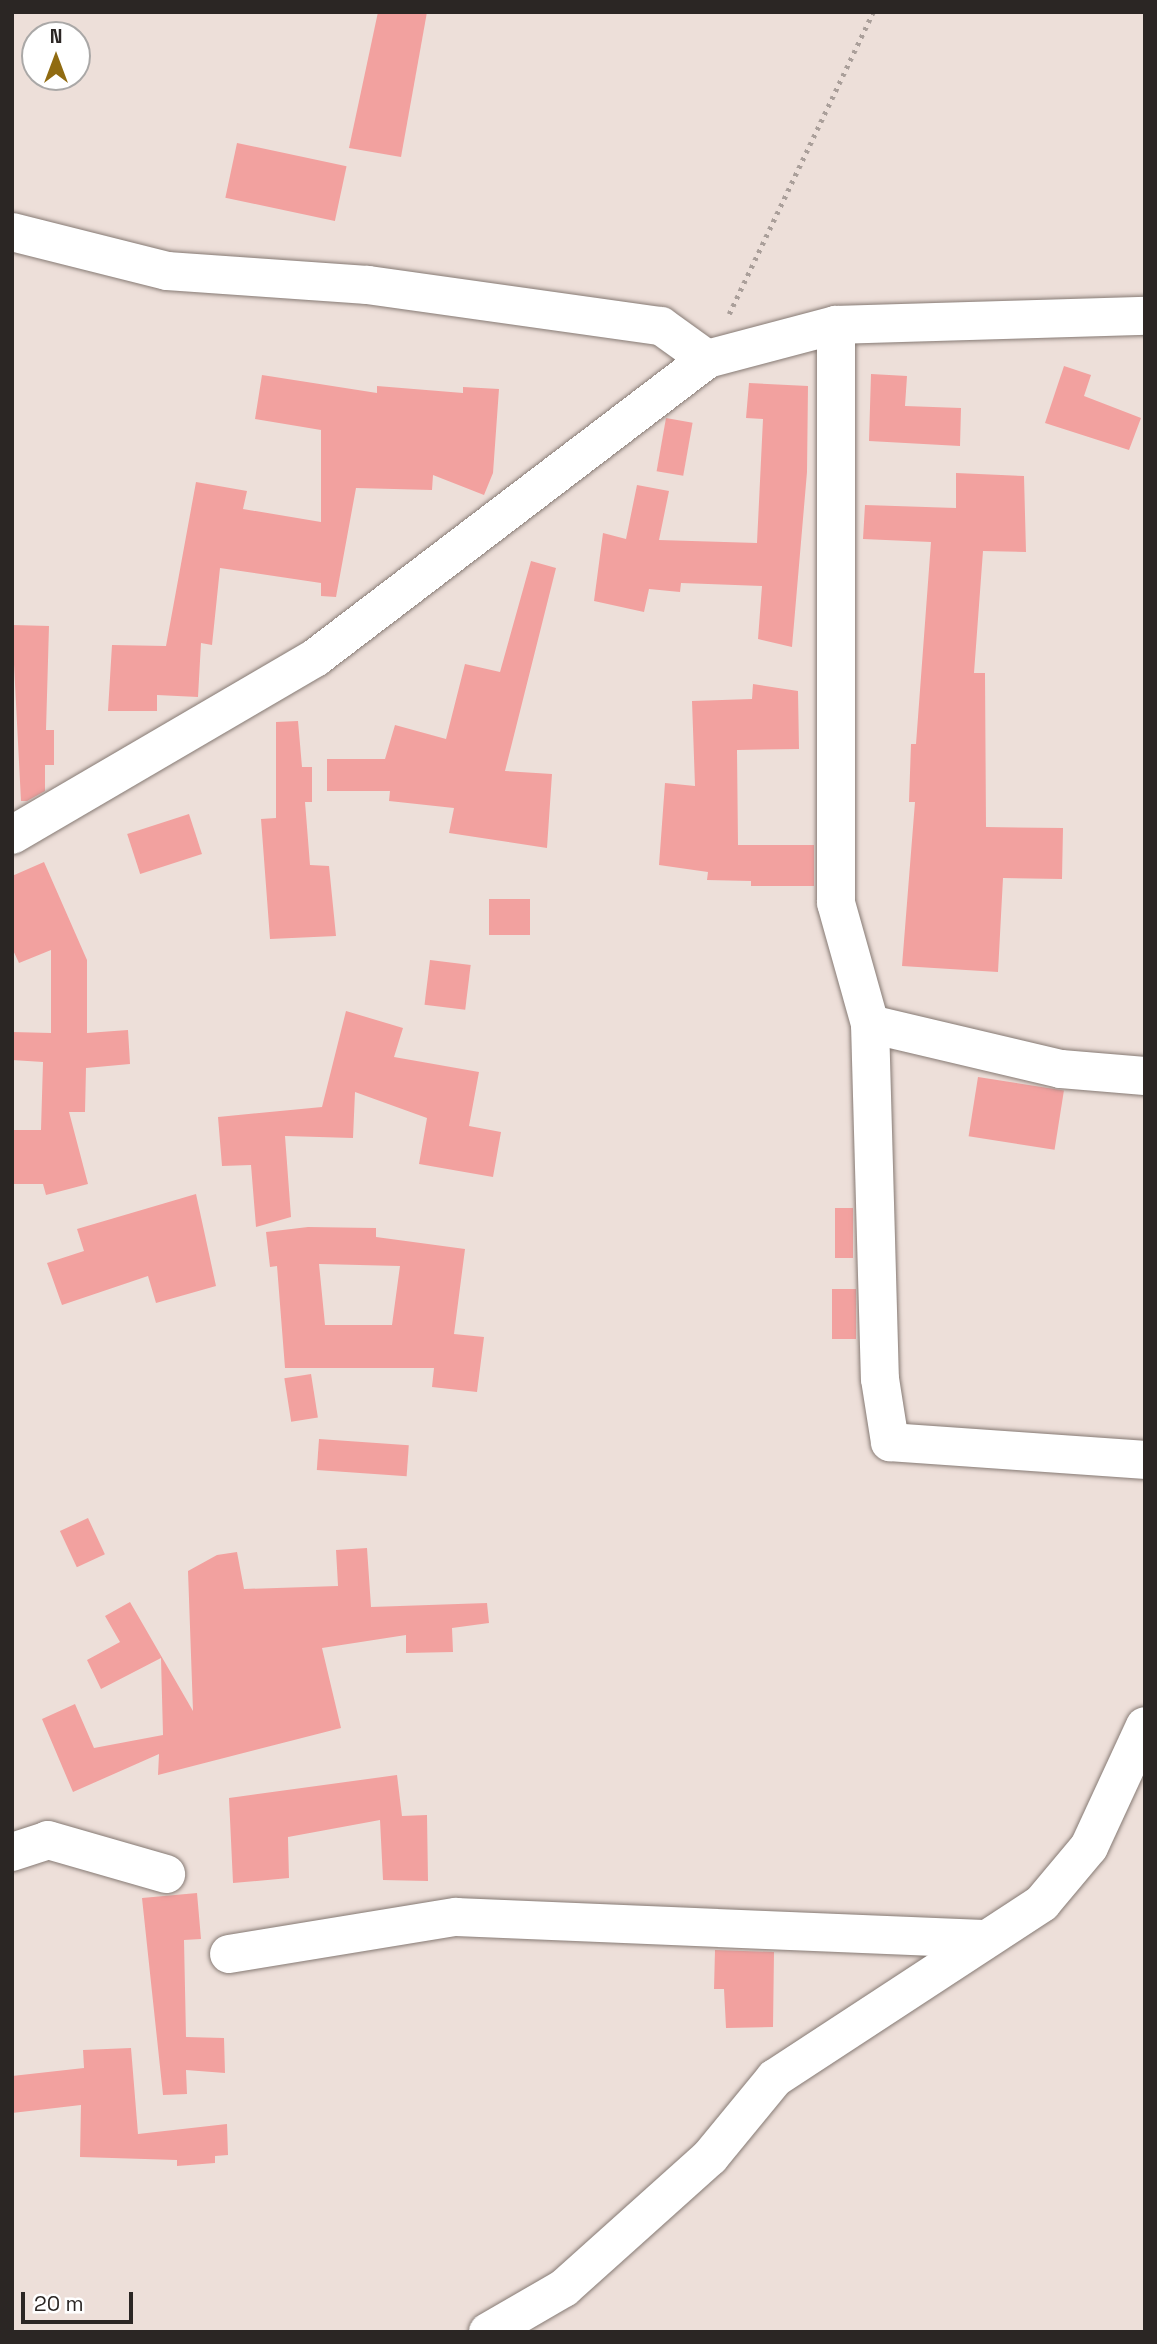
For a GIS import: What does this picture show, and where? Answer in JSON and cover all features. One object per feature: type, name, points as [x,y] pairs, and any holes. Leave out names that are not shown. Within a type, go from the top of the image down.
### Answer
[{"type":"street","points":[[12,232],[167,271],[368,285],[661,326],[707,359]]},
{"type":"street","points":[[12,835],[315,658],[707,359],[836,325],[1145,316]]},
{"type":"street","points":[[836,325],[836,903],[870,1024],[880,1379],[890,1442],[1145,1460]]},
{"type":"street","points":[[870,1024],[1061,1069],[1145,1076]]},
{"type":"street","points":[[488,2332],[564,2288],[710,2157],[775,2078],[881,2013],[984,1939],[1042,1903],[1089,1847],[1145,1726]]},
{"type":"street","points":[[12,1852],[48,1840],[166,1874]]},
{"type":"street","points":[[229,1954],[456,1917],[984,1939]]},
{"type":"path","points":[[707,359],[873,12]]},
{"type":"building","points":[[378,12],[427,12],[401,157],[349,148]]},
{"type":"building","points":[[237,143],[347,166],[335,221],[225,198]]},
{"type":"building","points":[[1064,366],[1091,375],[1084,396],[1141,418],[1129,450],[1045,423]]},
{"type":"building","points":[[871,374],[907,376],[905,406],[961,408],[960,446],[869,441]]},
{"type":"building","points":[[262,375],[377,393],[377,386],[463,393],[463,387],[499,389],[493,473],[484,495],[433,475],[432,490],[356,488],[336,597],[321,596],[321,583],[220,568],[212,645],[201,643],[198,697],[157,695],[157,711],[108,711],[112,645],[166,646],[196,482],[247,491],[243,509],[321,522],[321,430],[255,419]]},
{"type":"building","points":[[749,383],[808,386],[807,472],[792,647],[758,639],[762,586],[681,583],[680,592],[649,589],[644,612],[594,601],[603,533],[626,539],[637,485],[669,491],[659,540],[757,543],[763,419],[746,418]]},
{"type":"building","points":[[666,418],[693,423],[683,476],[657,471]]},
{"type":"building","points":[[956,473],[1024,476],[1026,552],[983,551],[974,673],[985,673],[986,827],[1063,828],[1062,879],[1003,878],[998,972],[902,966],[915,802],[909,802],[911,744],[916,744],[931,542],[863,539],[865,505],[956,508]]},
{"type":"building","points":[[531,561],[556,568],[505,771],[552,774],[547,848],[449,833],[454,808],[389,801],[390,791],[327,791],[327,759],[385,759],[395,725],[446,739],[465,664],[500,672]]},
{"type":"building","points":[[12,625],[49,626],[46,730],[54,730],[54,765],[45,765],[45,791],[27,801],[21,801]]},
{"type":"building","points":[[753,684],[798,691],[799,749],[737,750],[738,845],[814,845],[814,886],[751,886],[751,881],[707,880],[708,872],[659,865],[665,783],[695,786],[692,701],[752,699]]},
{"type":"building","points":[[298,721],[302,767],[312,767],[312,802],[305,802],[310,865],[329,866],[336,936],[270,939],[261,819],[276,818],[276,722]]},
{"type":"building","points":[[189,814],[202,854],[140,874],[127,834]]},
{"type":"building","points":[[44,862],[87,960],[87,1033],[128,1030],[130,1064],[86,1068],[85,1112],[69,1112],[88,1184],[46,1195],[43,1184],[12,1184],[12,1130],[41,1130],[43,1062],[12,1060],[12,1032],[51,1033],[51,950],[19,963],[12,948],[12,876]]},
{"type":"building","points":[[489,899],[530,899],[530,935],[489,935]]},
{"type":"building","points":[[430,960],[471,965],[465,1010],[425,1005]]},
{"type":"building","points":[[346,1011],[403,1028],[394,1057],[479,1072],[469,1126],[501,1132],[493,1177],[419,1164],[427,1118],[355,1092],[353,1138],[285,1136],[291,1217],[256,1227],[251,1165],[222,1166],[218,1117],[322,1107]]},
{"type":"building","points":[[978,1077],[1064,1091],[1055,1150],[969,1136]]},
{"type":"building","points":[[196,1194],[216,1286],[156,1303],[148,1276],[62,1305],[47,1263],[84,1251],[77,1229]]},
{"type":"building","points":[[835,1208],[853,1208],[853,1258],[835,1258]]},
{"type":"building","points":[[308,1227],[376,1228],[376,1237],[465,1249],[454,1334],[484,1337],[477,1392],[432,1387],[434,1368],[285,1368],[277,1266],[270,1267],[266,1232]],"holes":[[[319,1264],[400,1266],[392,1325],[325,1325]]]},
{"type":"building","points":[[832,1289],[856,1289],[856,1339],[832,1339]]},
{"type":"building","points":[[311,1374],[318,1417],[291,1422],[284,1378]]},
{"type":"building","points":[[319,1439],[409,1445],[407,1476],[317,1470]]},
{"type":"building","points":[[88,1518],[105,1554],[77,1567],[60,1531]]},
{"type":"building","points":[[367,1548],[371,1607],[487,1603],[489,1623],[452,1628],[453,1652],[406,1653],[406,1635],[322,1648],[341,1728],[158,1775],[159,1754],[73,1792],[42,1719],[75,1704],[94,1748],[163,1735],[161,1658],[101,1689],[87,1660],[120,1642],[105,1616],[130,1602],[193,1711],[188,1571],[217,1555],[237,1552],[244,1589],[338,1586],[336,1550]]},
{"type":"building","points":[[397,1775],[402,1816],[427,1815],[428,1881],[383,1880],[380,1820],[288,1837],[289,1878],[233,1883],[229,1798]]},
{"type":"building","points":[[197,1893],[201,1939],[184,1940],[186,2037],[224,2038],[225,2073],[186,2070],[187,2094],[163,2095],[142,1898]]},
{"type":"building","points":[[715,1950],[774,1952],[773,2027],[726,2028],[724,1989],[714,1989]]},
{"type":"building","points":[[131,2048],[138,2134],[227,2124],[228,2155],[215,2156],[215,2163],[177,2166],[177,2160],[80,2157],[81,2105],[12,2113],[12,2076],[84,2068],[83,2050]]}]
